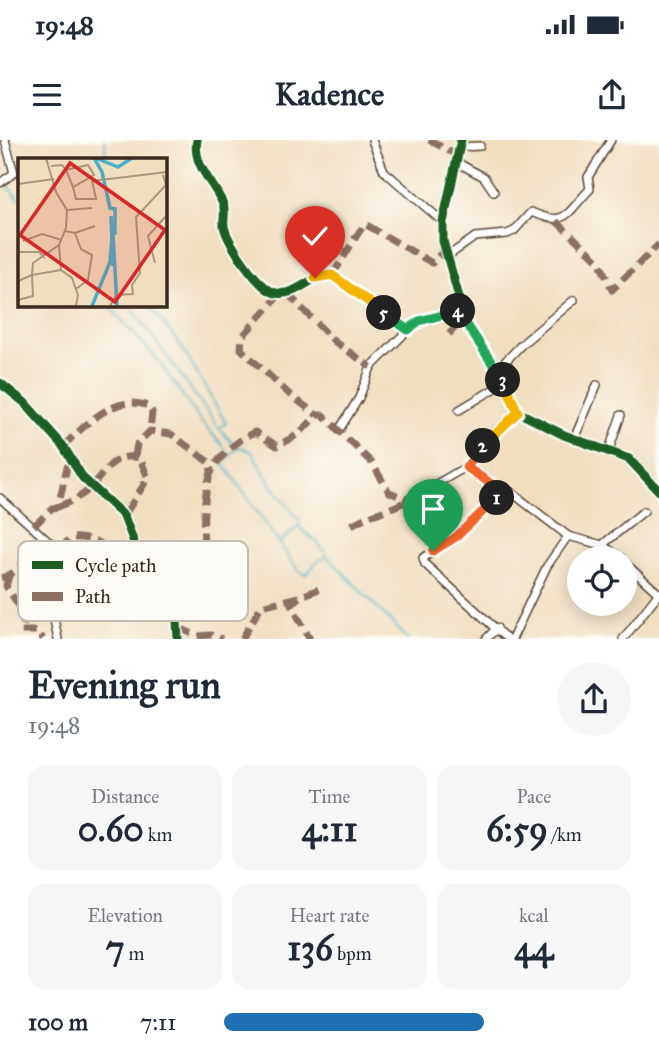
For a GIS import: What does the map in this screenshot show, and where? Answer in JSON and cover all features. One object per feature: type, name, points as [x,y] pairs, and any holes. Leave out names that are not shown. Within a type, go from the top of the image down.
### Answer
[{"type":"street","points":[[0,183],[14,173],[5,140]]},
{"type":"street","points":[[197,140],[202,168],[224,207],[225,230],[264,288],[287,293],[322,275],[332,275],[408,330]]},
{"type":"street","points":[[372,140],[384,171],[443,222]]},
{"type":"street","points":[[447,256],[475,237],[514,231],[531,212],[551,220],[561,219],[590,189],[587,177],[611,140]]},
{"type":"street","points":[[480,146],[460,144],[443,222],[447,256],[456,279],[460,310],[468,329],[497,370],[518,412],[574,439],[629,459],[659,491]]},
{"type":"street","points":[[456,162],[484,177],[494,192]]},
{"type":"street","points":[[497,370],[522,344],[574,300]]},
{"type":"street","points":[[339,430],[359,398],[371,367],[408,330],[429,317],[460,310]]},
{"type":"street","points":[[0,383],[24,402],[63,446],[83,478],[124,516],[133,541]]},
{"type":"street","points":[[459,410],[504,383]]},
{"type":"street","points":[[574,439],[597,385]]},
{"type":"street","points":[[408,500],[466,467],[489,438],[518,412]]},
{"type":"street","points":[[609,450],[621,415]]},
{"type":"street","points":[[466,467],[505,493]]},
{"type":"street","points":[[568,536],[547,566],[509,639],[422,560],[426,554],[456,537],[505,493],[511,492],[568,536],[602,545],[644,511]]},
{"type":"street","points":[[0,498],[48,541]]},
{"type":"street","points":[[623,639],[658,593],[637,574]]},
{"type":"street","points":[[54,621],[58,639]]},
{"type":"street","points":[[178,639],[179,621]]},
{"type":"street","points":[[486,639],[497,628]]},
{"type":"waterway","points":[[105,140],[105,158]]},
{"type":"waterway","points":[[6,184],[18,198]]},
{"type":"waterway","points":[[109,306],[158,360],[201,422],[226,449]]},
{"type":"waterway","points":[[130,306],[219,428],[232,443],[252,452],[270,483],[300,521],[298,526]]},
{"type":"waterway","points":[[150,306],[181,346],[226,423],[221,427]]},
{"type":"waterway","points":[[239,446],[223,463],[298,570],[306,575],[317,562],[327,556],[408,639]]},
{"type":"waterway","points":[[280,543],[298,526],[318,543],[327,556]]},
{"type":"marked path","points":[[429,140],[457,155]]},
{"type":"marked path","points":[[556,221],[599,261],[612,290],[659,244]]},
{"type":"marked path","points":[[332,275],[365,224],[432,263],[445,249]]},
{"type":"marked path","points":[[281,293],[242,337],[241,349],[289,394],[317,415]]},
{"type":"marked path","points":[[287,293],[335,342],[371,367]]},
{"type":"marked path","points":[[449,334],[463,320]]},
{"type":"marked path","points":[[63,446],[101,413],[124,404],[148,406],[152,412],[150,431]]},
{"type":"marked path","points":[[204,541],[208,481],[218,461],[229,449],[255,432],[277,446],[299,434],[317,415],[323,415],[372,463],[389,492],[408,500]]},
{"type":"marked path","points":[[135,456],[137,444],[150,431],[171,434],[210,463],[211,472]]},
{"type":"marked path","points":[[58,507],[84,494],[115,461],[130,457],[140,458],[148,478],[124,516]]},
{"type":"marked path","points":[[34,526],[52,508],[58,507],[67,467],[73,461]]},
{"type":"marked path","points":[[352,525],[408,500]]},
{"type":"marked path","points":[[67,541],[70,538],[93,541]]},
{"type":"marked path","points":[[1,578],[18,568]]},
{"type":"marked path","points":[[9,576],[6,586],[18,605]]},
{"type":"marked path","points":[[242,639],[261,606],[319,589]]},
{"type":"marked path","points":[[299,597],[291,604],[310,639]]},
{"type":"marked path","points":[[25,621],[21,631],[37,631],[43,639]]},
{"type":"marked path","points":[[179,628],[198,636],[211,635],[222,639]]},
{"type":"cycle path","points":[[197,140],[196,149],[201,166],[223,204],[226,233],[253,275],[269,290],[276,293],[291,292],[324,275],[332,275],[408,330],[429,317],[460,310]]},
{"type":"cycle path","points":[[461,140],[443,222],[443,241],[468,329],[494,362],[518,412],[564,435],[629,459],[659,491]]},
{"type":"cycle path","points":[[0,383],[24,402],[63,446],[83,478],[124,516],[133,541]]},
{"type":"cycle path","points":[[177,621],[178,639]]},
{"type":"route","points":[[315,278],[332,275],[408,330],[412,325],[429,317],[460,310],[475,340],[494,362],[518,412],[500,426],[466,467],[495,489],[505,493],[456,537],[433,551]]}]
